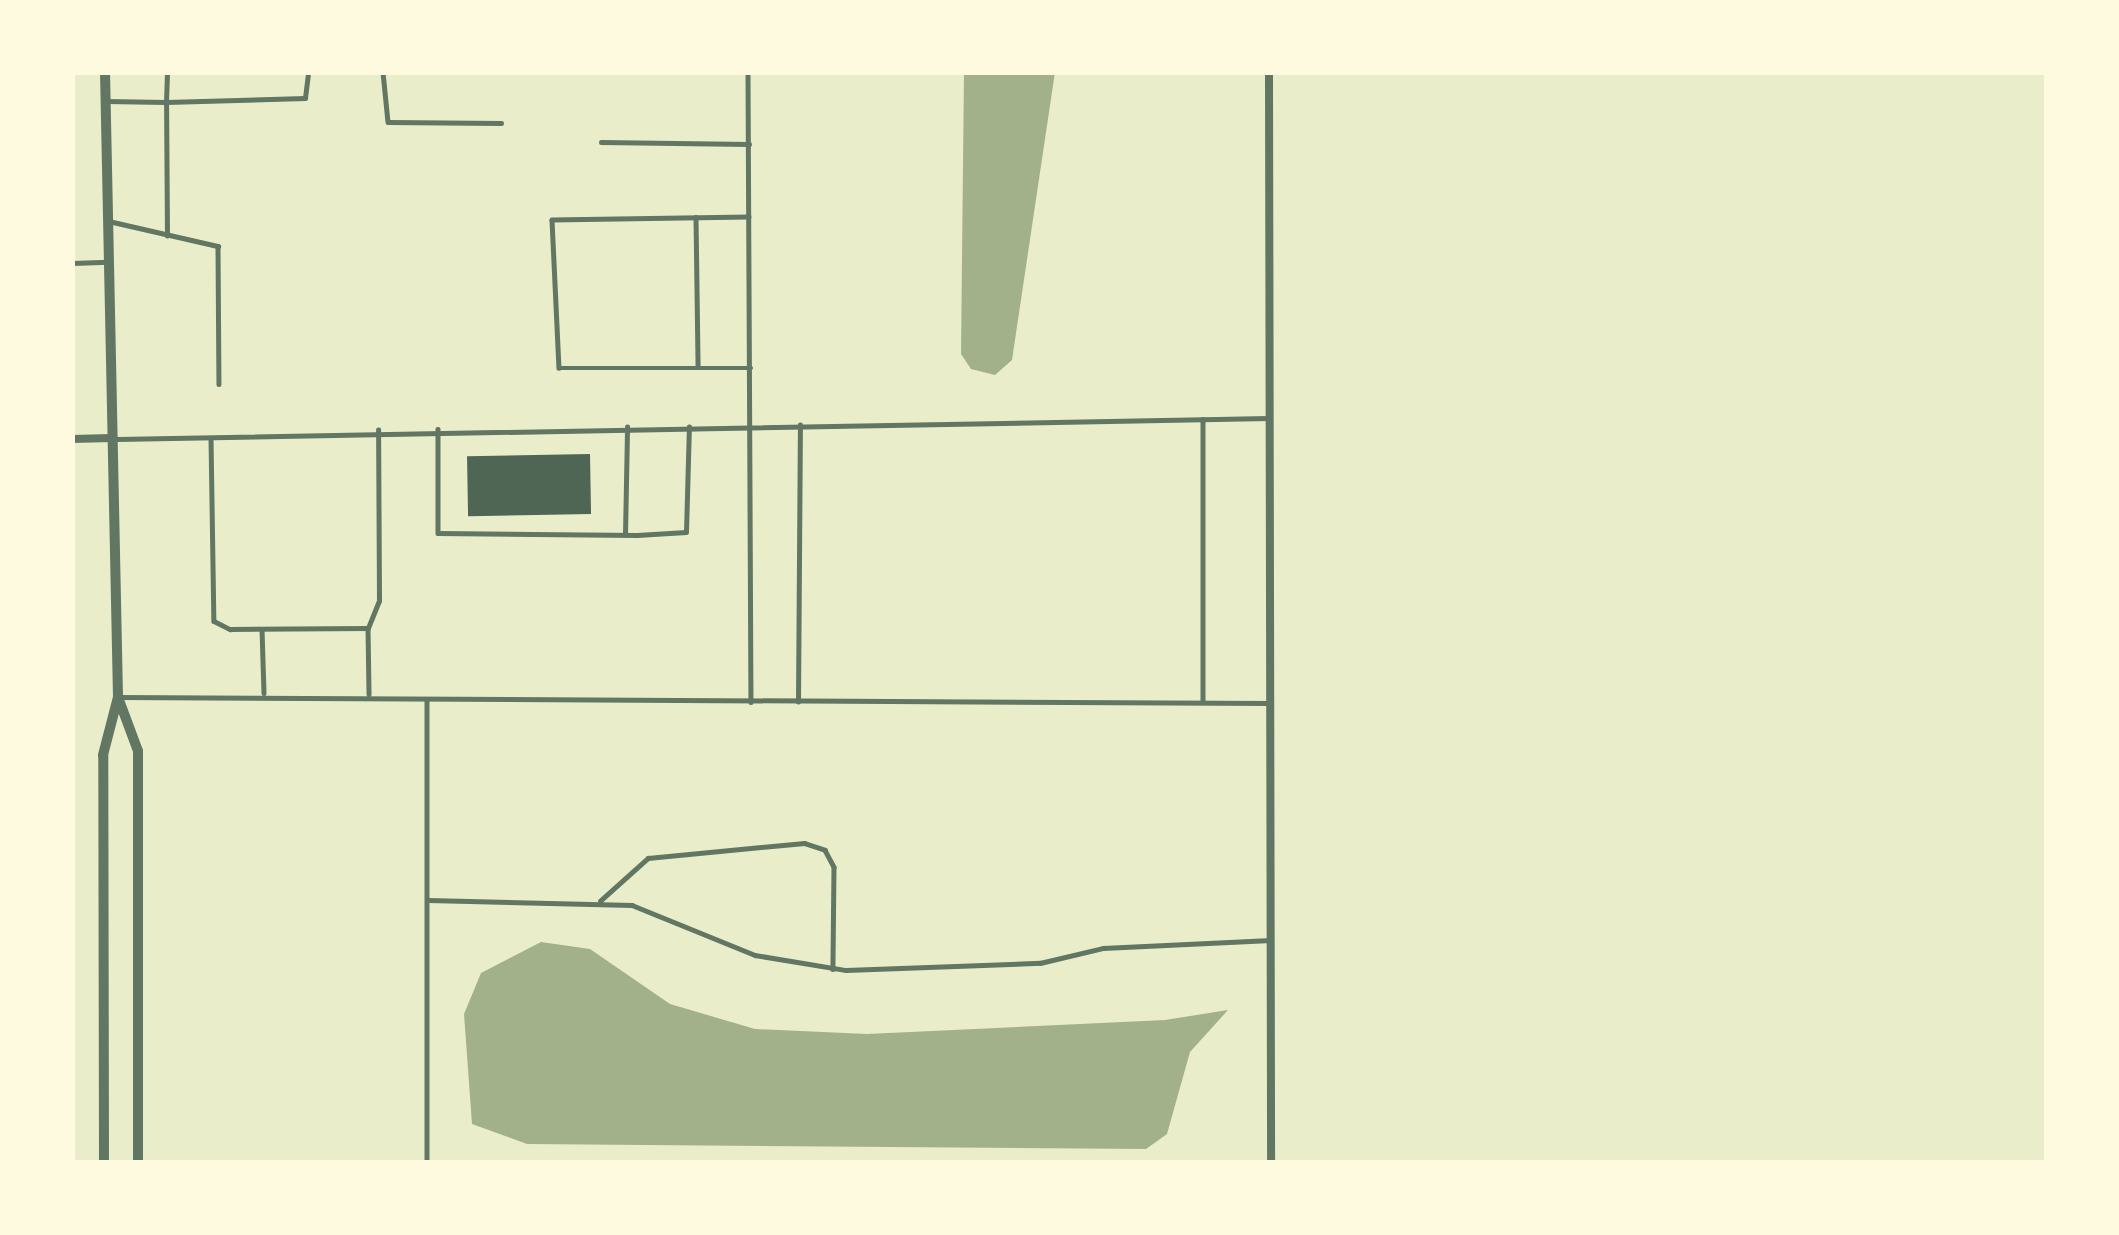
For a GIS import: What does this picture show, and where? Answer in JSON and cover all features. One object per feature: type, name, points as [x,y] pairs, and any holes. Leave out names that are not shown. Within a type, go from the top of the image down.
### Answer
[{"type":"street","points":[[104,1163],[103,755],[118,697],[105,72]]},
{"type":"street","points":[[1269,72],[1271,1163]]},
{"type":"street","points":[[72,439],[112,439]]},
{"type":"street","points":[[118,697],[138,751],[138,1163]]},
{"type":"lane","points":[[166,72],[167,236]]},
{"type":"lane","points":[[106,101],[304,98],[308,72]]},
{"type":"lane","points":[[382,72],[388,122],[501,123]]},
{"type":"lane","points":[[748,72],[751,702]]},
{"type":"lane","points":[[601,142],[749,144]]},
{"type":"lane","points":[[696,217],[698,368]]},
{"type":"lane","points":[[749,217],[552,220],[559,368],[751,368]]},
{"type":"lane","points":[[107,222],[140,223],[167,236],[218,246],[219,384]]},
{"type":"lane","points":[[72,263],[108,262]]},
{"type":"lane","points":[[112,439],[378,430],[1269,418]]},
{"type":"lane","points":[[1203,419],[1203,703]]},
{"type":"lane","points":[[798,702],[800,425]]},
{"type":"lane","points":[[438,429],[438,533],[625,535],[686,532],[689,427]]},
{"type":"lane","points":[[625,535],[627,428]]},
{"type":"lane","points":[[369,695],[368,628],[379,601],[378,430]]},
{"type":"lane","points":[[211,438],[214,621],[262,629],[368,628]]},
{"type":"lane","points":[[262,629],[264,693]]},
{"type":"lane","points":[[118,697],[264,693],[427,701],[1270,703]]},
{"type":"lane","points":[[427,701],[427,1163]]},
{"type":"lane","points":[[600,902],[648,858],[804,843],[825,850],[834,867],[833,969]]},
{"type":"lane","points":[[428,900],[632,904],[755,955],[833,969],[1040,963],[1103,948],[1270,940]]},
{"type":"shaded area","points":[[964,72],[1055,72],[1012,360],[995,375],[971,369],[961,354]]},
{"type":"shaded area","points":[[541,942],[590,949],[670,1004],[755,1029],[867,1034],[1165,1020],[1228,1010],[1190,1052],[1167,1134],[1146,1149],[527,1144],[472,1124],[464,1014],[481,973]]},
{"type":"building","points":[[590,454],[591,514],[468,516],[467,456]]}]
